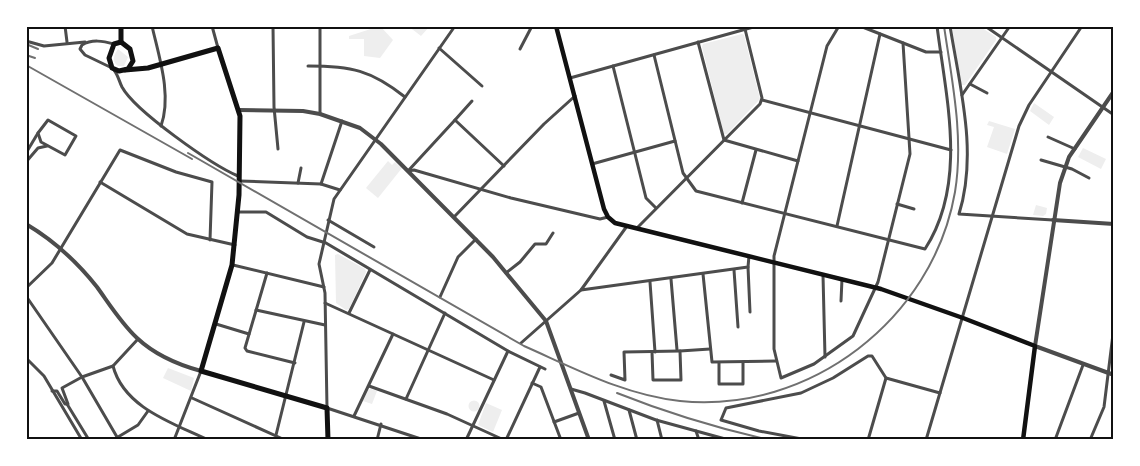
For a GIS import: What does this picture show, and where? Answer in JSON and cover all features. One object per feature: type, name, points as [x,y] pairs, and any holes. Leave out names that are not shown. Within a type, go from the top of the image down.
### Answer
[{"type":"main road","points":[[121,26],[121,42]]},
{"type":"main road","points":[[556,26],[576,96],[592,164],[608,217],[615,223],[875,288],[963,318],[1036,346],[1023,440]]},
{"type":"main road","points":[[139,68],[133,60],[130,48],[121,42],[114,44],[109,58],[113,68],[124,70],[148,68],[218,48],[239,110],[238,212],[235,245],[232,265],[201,371],[327,408],[328,440]]},
{"type":"main road","points":[[124,70],[133,60]]},
{"type":"street","points":[[65,26],[67,42]]},
{"type":"street","points":[[152,26],[160,65],[165,110],[161,126]]},
{"type":"street","points":[[212,26],[218,48]]},
{"type":"street","points":[[273,26],[278,149]]},
{"type":"street","points":[[320,26],[322,66],[320,114]]},
{"type":"street","points":[[424,440],[381,424],[327,408],[325,303],[319,264],[334,199],[455,26]]},
{"type":"street","points":[[520,49],[532,26]]},
{"type":"street","points":[[570,78],[756,26]]},
{"type":"street","points":[[839,26],[829,42],[774,262],[774,349],[781,378],[814,364],[854,336],[875,288],[909,158],[910,139],[903,43]]},
{"type":"street","points":[[860,26],[926,52],[941,52]]},
{"type":"street","points":[[872,31],[876,26]]},
{"type":"street","points":[[654,54],[686,178],[696,191],[925,249],[945,199],[951,150],[950,116],[938,26]]},
{"type":"street","points":[[950,26],[966,126],[968,162],[966,190],[960,214],[1114,224]]},
{"type":"street","points":[[985,26],[1114,116]]},
{"type":"street","points":[[961,95],[1010,26]]},
{"type":"street","points":[[926,440],[994,216],[1019,126],[1029,105],[1082,26]]},
{"type":"street","points":[[746,29],[762,100]]},
{"type":"street","points":[[837,226],[880,34]]},
{"type":"street","points":[[26,41],[44,46],[67,42],[102,41],[114,44]]},
{"type":"street","points":[[77,42],[81,46],[81,52],[85,55],[113,68],[122,88],[161,126],[239,178],[321,184],[340,190]]},
{"type":"street","points":[[81,46],[88,42]]},
{"type":"street","points":[[698,42],[724,140]]},
{"type":"street","points":[[439,48],[482,86]]},
{"type":"street","points":[[308,66],[340,67],[367,72],[389,84],[405,97]]},
{"type":"street","points":[[613,66],[646,198],[656,208]]},
{"type":"street","points":[[119,78],[124,70]]},
{"type":"street","points":[[970,84],[987,93]]},
{"type":"street","points":[[1114,91],[1065,167],[1056,196],[1036,346],[1114,375]]},
{"type":"street","points":[[454,216],[544,124],[576,96]]},
{"type":"street","points":[[762,100],[951,150]]},
{"type":"street","points":[[637,228],[762,100]]},
{"type":"street","points":[[408,171],[472,101]]},
{"type":"street","points":[[239,110],[275,110],[320,114],[342,120],[360,128],[375,139],[476,239],[546,321],[589,440]]},
{"type":"street","points":[[27,151],[38,133],[48,120],[76,136],[64,155],[41,142],[38,133]]},
{"type":"street","points":[[321,184],[342,120]]},
{"type":"street","points":[[455,120],[504,166]]},
{"type":"street","points":[[1048,137],[1075,149]]},
{"type":"street","points":[[592,164],[675,140]]},
{"type":"street","points":[[724,140],[798,161]]},
{"type":"street","points":[[26,162],[38,148],[48,146]]},
{"type":"street","points":[[26,288],[52,263],[120,150],[212,182],[210,240]]},
{"type":"street","points":[[742,203],[756,150]]},
{"type":"street","points":[[1042,160],[1065,167],[1089,178]]},
{"type":"street","points":[[298,183],[301,168]]},
{"type":"street","points":[[408,171],[414,170],[482,188],[511,198],[600,219],[608,217]]},
{"type":"street","points":[[100,182],[187,234],[235,245]]},
{"type":"street","points":[[897,204],[914,209]]},
{"type":"street","points":[[238,212],[266,212],[307,237],[323,243],[446,313],[508,351],[545,369]]},
{"type":"street","points":[[328,220],[374,247]]},
{"type":"street","points":[[26,224],[61,248],[94,284],[115,313],[138,339],[169,359],[201,371],[181,427],[174,440]]},
{"type":"street","points":[[521,343],[581,290],[627,226]]},
{"type":"street","points":[[506,273],[520,262],[535,244],[546,244],[553,233]]},
{"type":"street","points":[[440,297],[458,257],[476,239]]},
{"type":"street","points":[[749,255],[750,312]]},
{"type":"street","points":[[232,265],[324,287]]},
{"type":"street","points":[[581,290],[748,267]]},
{"type":"street","points":[[349,313],[370,270]]},
{"type":"street","points":[[734,270],[738,327]]},
{"type":"street","points":[[267,273],[245,348],[247,351],[295,363]]},
{"type":"street","points":[[703,274],[712,362],[776,361]]},
{"type":"street","points":[[823,274],[825,357]]},
{"type":"street","points":[[650,282],[654,352],[653,380],[681,380],[671,279]]},
{"type":"street","points":[[842,279],[842,301]]},
{"type":"street","points":[[26,296],[82,377],[115,439],[138,426],[148,411]]},
{"type":"street","points":[[325,303],[494,380]]},
{"type":"street","points":[[256,310],[304,322],[326,325]]},
{"type":"street","points":[[406,399],[446,313]]},
{"type":"street","points":[[276,435],[304,322]]},
{"type":"street","points":[[216,324],[249,334]]},
{"type":"street","points":[[1090,440],[1104,407],[1114,326]]},
{"type":"street","points":[[354,416],[393,334]]},
{"type":"street","points":[[88,440],[67,404],[62,388],[82,377],[113,366],[138,339]]},
{"type":"street","points":[[611,375],[625,380],[624,352],[710,349]]},
{"type":"street","points":[[466,440],[508,351]]},
{"type":"street","points":[[807,440],[759,431],[721,420],[726,408],[801,393],[833,378],[868,356],[872,356],[886,378],[940,393]]},
{"type":"street","points":[[26,358],[44,376],[82,440]]},
{"type":"street","points":[[719,363],[719,384],[743,384],[742,362]]},
{"type":"street","points":[[1055,440],[1083,365]]},
{"type":"street","points":[[113,366],[118,380],[127,392],[148,411],[208,440]]},
{"type":"street","points":[[369,386],[473,425],[505,440],[540,367]]},
{"type":"street","points":[[868,440],[886,378]]},
{"type":"street","points":[[532,383],[541,387],[561,440]]},
{"type":"street","points":[[52,391],[57,390],[65,404],[67,404]]},
{"type":"street","points":[[571,390],[604,400],[656,420],[729,440]]},
{"type":"street","points":[[192,398],[285,440]]},
{"type":"street","points":[[604,400],[615,440]]},
{"type":"street","points":[[629,410],[637,440]]},
{"type":"street","points":[[554,422],[579,413]]},
{"type":"street","points":[[656,420],[662,440]]},
{"type":"street","points":[[377,440],[381,424]]},
{"type":"street","points":[[696,431],[699,440]]},
{"type":"shaded area","points":[[380,26],[393,40],[380,58],[364,56],[364,39],[349,39],[349,36]]},
{"type":"shaded area","points":[[408,26],[430,26],[421,36]]},
{"type":"shaded area","points":[[952,26],[979,26],[996,37],[996,40],[965,85],[961,85]]},
{"type":"shaded area","points":[[744,35],[760,99],[727,134],[724,134],[702,47],[703,44]]},
{"type":"shaded area","points":[[118,49],[128,57],[124,66],[118,66],[114,62],[114,56]]},
{"type":"shaded area","points":[[1034,103],[1054,117],[1049,125],[1030,111]]},
{"type":"shaded area","points":[[989,121],[1015,129],[1007,154],[987,147],[994,127],[987,125]]},
{"type":"shaded area","points":[[1083,148],[1106,159],[1101,169],[1078,157]]},
{"type":"shaded area","points":[[388,161],[392,165],[395,162],[402,168],[378,198],[366,188]]},
{"type":"shaded area","points":[[1036,205],[1047,208],[1046,214],[1043,216],[1033,215]]},
{"type":"shaded area","points":[[338,254],[365,269],[366,272],[349,309],[346,310],[336,303],[335,255]]},
{"type":"shaded area","points":[[168,368],[194,378],[191,391],[163,378]]},
{"type":"shaded area","points":[[368,390],[377,391],[372,404],[363,401]]},
{"type":"shaded area","points":[[474,400],[480,406],[474,412],[468,406]]},
{"type":"shaded area","points":[[486,403],[502,410],[493,432],[478,425]]},
{"type":"railway","points":[[188,153],[524,346],[600,380],[639,393],[680,401],[728,401],[775,392],[818,374],[858,349],[893,317],[921,280],[942,238],[955,192],[957,171],[958,130],[944,26]]},
{"type":"railway","points":[[26,44],[38,49]]},
{"type":"railway","points":[[26,55],[35,58]]},
{"type":"railway","points":[[26,65],[192,159]]},
{"type":"railway","points":[[617,393],[692,419],[769,440]]}]
